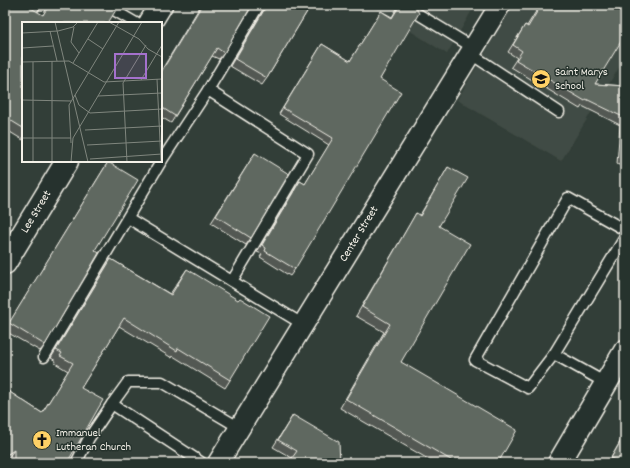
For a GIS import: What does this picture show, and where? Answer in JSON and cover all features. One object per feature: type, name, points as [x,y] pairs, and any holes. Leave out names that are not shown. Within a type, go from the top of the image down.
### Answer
[{"type":"main road","points":[[151,22],[161,5]]},
{"type":"main road","name":"Lee Street","points":[[5,263],[67,162]]},
{"type":"main road","points":[[559,463],[625,351]]},
{"type":"street","name":"Center Street","points":[[218,463],[500,5]]},
{"type":"lane","points":[[105,5],[134,22]]},
{"type":"lane","points":[[162,159],[208,90],[259,5]]},
{"type":"lane","points":[[418,14],[559,112]]},
{"type":"lane","points":[[208,90],[308,154],[232,281]]},
{"type":"lane","points":[[44,357],[160,162]]},
{"type":"lane","points":[[625,230],[568,198],[475,360],[528,388],[554,354],[625,237]]},
{"type":"lane","points":[[128,218],[304,325]]},
{"type":"lane","points":[[554,354],[606,383]]},
{"type":"lane","points":[[76,463],[89,438],[128,382],[162,382],[240,428]]},
{"type":"lane","points":[[112,404],[202,463]]},
{"type":"shaded area","points":[[369,5],[475,5],[447,54]]},
{"type":"shaded area","name":"Saint Marys School","points":[[513,5],[625,5],[625,58],[561,161],[457,100]]},
{"type":"building","points":[[5,5],[26,5],[43,15],[49,5],[111,5],[116,10],[109,22],[22,22],[22,127],[5,117]]},
{"type":"building","points":[[202,5],[252,5],[224,53],[217,48],[175,116],[162,108],[162,70]]},
{"type":"building","points":[[267,5],[311,5],[267,78],[235,59]]},
{"type":"building","points":[[400,5],[417,5],[417,10],[419,13],[380,79],[401,92],[295,269],[265,251],[266,248],[262,245],[300,181],[305,184],[333,138],[283,108],[322,44],[350,61],[381,11],[392,18]]},
{"type":"building","points":[[541,5],[625,5],[625,35],[595,84],[625,86],[625,118],[586,99],[585,101],[516,60],[522,51],[513,45],[525,25],[528,27]]},
{"type":"building","points":[[625,118],[625,158],[622,157]]},
{"type":"building","points":[[255,153],[289,174],[251,238],[216,216]]},
{"type":"building","points":[[108,162],[138,180],[95,250],[99,253],[45,345],[9,323]]},
{"type":"building","points":[[448,167],[468,178],[439,226],[470,244],[401,362],[517,430],[498,463],[456,463],[346,399],[390,324],[362,307],[416,213],[420,216]]},
{"type":"building","points":[[111,259],[171,295],[187,269],[238,300],[240,298],[269,316],[230,380],[178,348],[177,351],[124,318],[81,388],[103,400],[67,463],[14,463],[14,450],[5,456],[5,389],[42,413],[73,363],[60,356],[62,353],[56,350]]},
{"type":"building","points":[[293,415],[339,442],[340,463],[296,463],[292,458],[297,451],[278,440]]},
{"type":"building","points":[[625,434],[625,463],[620,463],[611,458]]},
{"type":"place","name":"Saint Marys School","points":[[541,79]]},
{"type":"place","name":"Immanuel Lutheran Church","points":[[42,440]]}]
